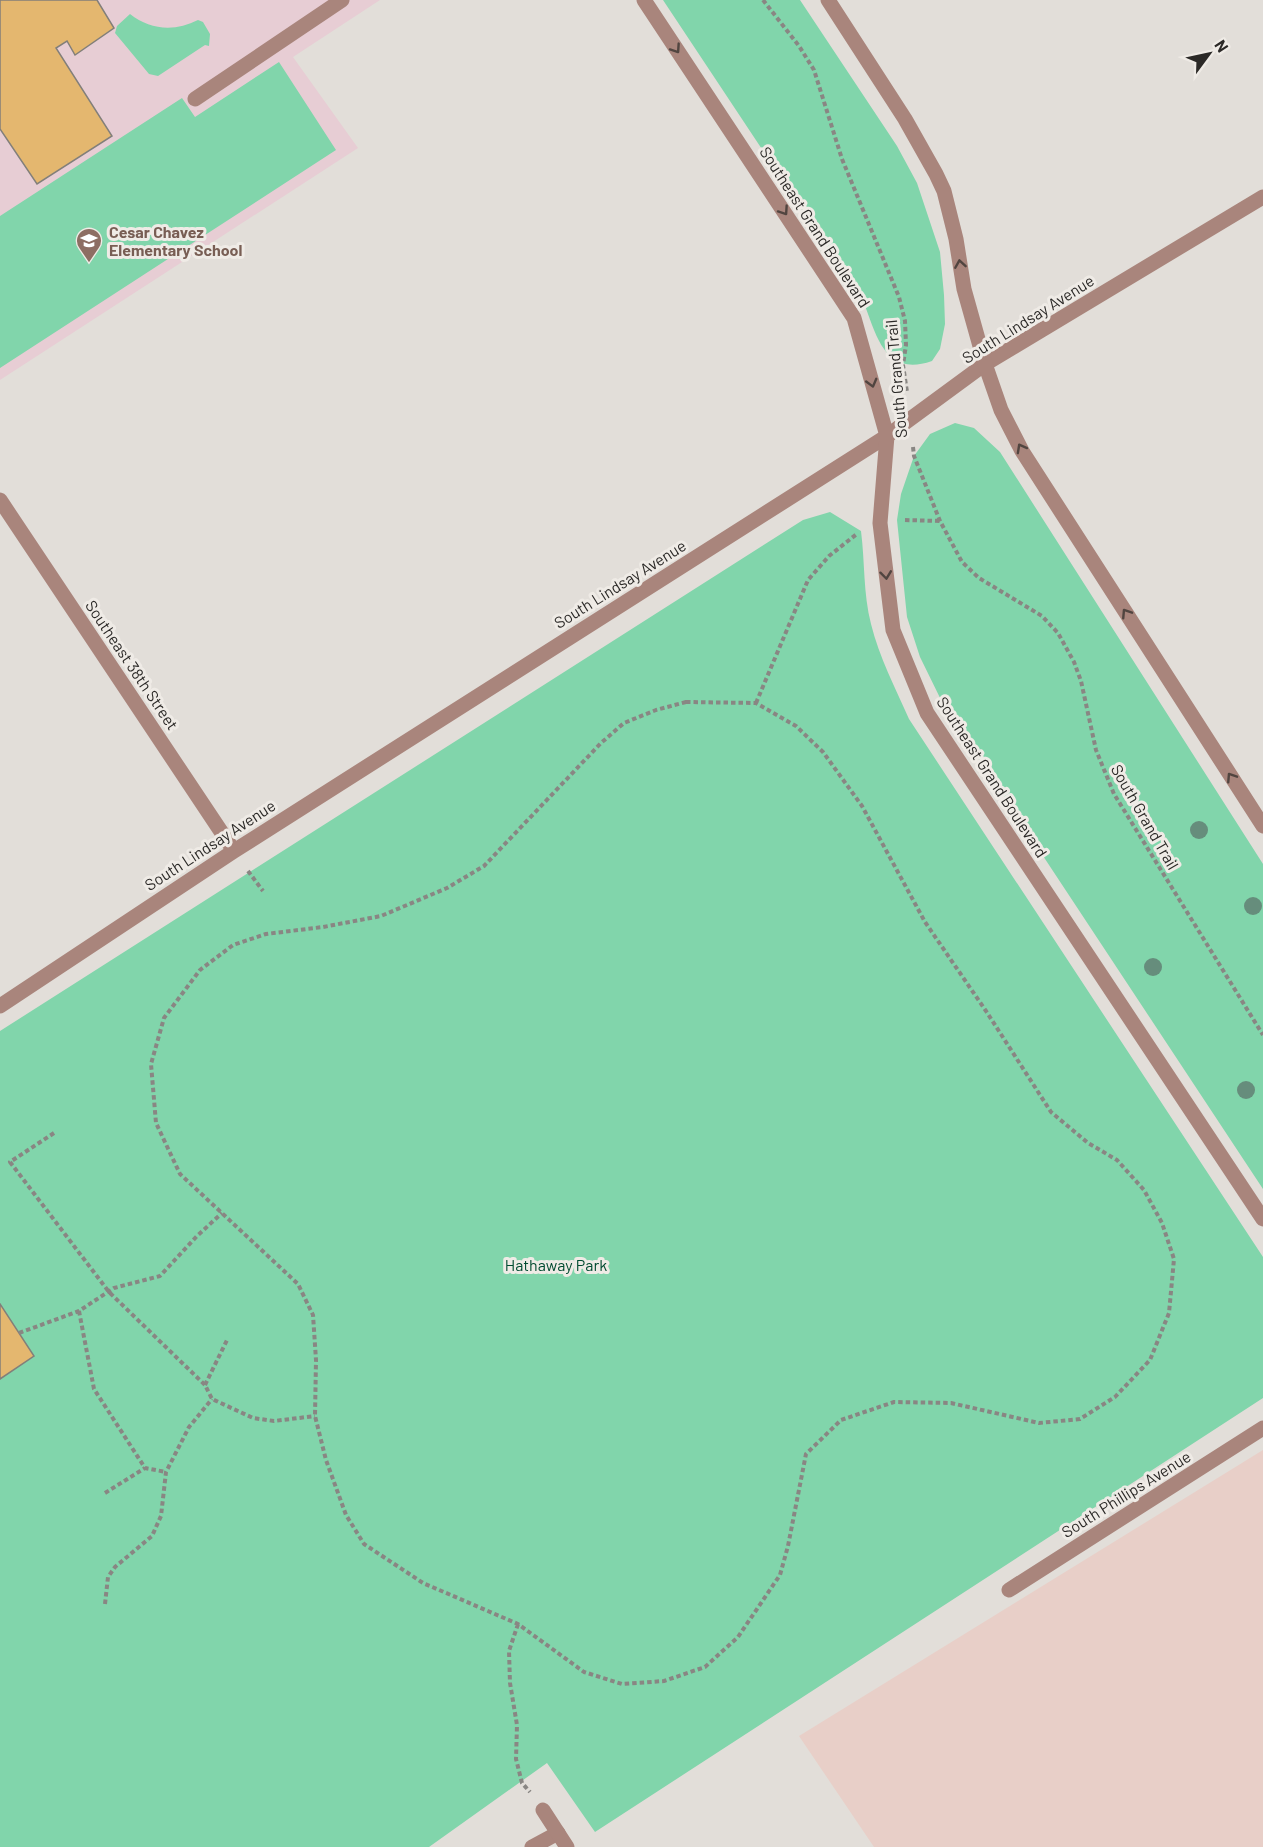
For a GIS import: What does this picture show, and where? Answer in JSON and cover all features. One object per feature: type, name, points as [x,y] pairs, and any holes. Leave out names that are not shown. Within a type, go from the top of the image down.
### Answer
[{"type":"street","points":[[195,99],[342,0]]},
{"type":"street","name":"Southeast Grand Boulevard","points":[[644,0],[854,318],[886,436],[880,524],[893,630],[927,713],[1263,1219]]},
{"type":"street","points":[[828,0],[905,119],[944,191],[956,238],[964,289],[985,364],[1001,410],[1022,451],[1263,826]]},
{"type":"street","name":"South Lindsay Avenue","points":[[0,1006],[234,851],[886,436],[985,364],[1263,197]]},
{"type":"street","name":"Southeast 38th Street","points":[[0,500],[234,851]]},
{"type":"street","name":"South Phillips Avenue","points":[[1009,1590],[1263,1428]]},
{"type":"street","points":[[543,1810],[567,1847]]},
{"type":"street","points":[[532,1847],[558,1833]]},
{"type":"path","name":"South Grand Trail","points":[[764,0],[814,70],[842,159],[899,297],[905,321],[906,345],[903,365],[914,456],[940,520],[962,562],[980,578],[1042,616],[1058,633],[1082,681],[1096,750],[1114,794],[1263,1035]]},
{"type":"path","points":[[756,703],[808,580],[829,556],[861,531],[880,524],[897,520],[940,520]]},
{"type":"path","points":[[686,702],[756,703],[796,726],[823,752],[855,797],[925,922],[1051,1112],[1088,1143],[1117,1160],[1144,1190],[1162,1223],[1174,1259],[1169,1313],[1150,1360],[1115,1397],[1080,1419],[1039,1423],[951,1403],[894,1402],[841,1420],[806,1454],[780,1575],[738,1637],[705,1668],[664,1682],[622,1684],[584,1672],[518,1624],[423,1583],[364,1544],[346,1515],[326,1460],[315,1416],[316,1360],[312,1314],[298,1284],[180,1174],[156,1123],[151,1064],[164,1018],[200,970],[233,945],[266,934],[323,927],[381,916],[447,888],[483,866],[601,743],[624,723],[656,710],[686,702]]},
{"type":"path","points":[[54,1133],[10,1162],[109,1292],[205,1385],[212,1399],[254,1418],[274,1421],[315,1416]]},
{"type":"path","points":[[19,1333],[79,1311],[114,1288],[160,1276],[222,1213]]},
{"type":"path","points":[[79,1311],[94,1389],[145,1468]]},
{"type":"path","points":[[205,1385],[227,1340]]},
{"type":"path","points":[[105,1604],[108,1577],[115,1567],[152,1536],[161,1516],[166,1472],[189,1427],[212,1399]]},
{"type":"path","points":[[105,1492],[145,1468],[166,1472]]},
{"type":"path","points":[[518,1624],[509,1651],[510,1683],[517,1725],[516,1759],[522,1783],[543,1810]]},
{"type":"shaded area","name":"Cesar Chavez Elementary School","points":[[0,0],[380,0],[293,57],[358,148],[0,380]]},
{"type":"shaded area","points":[[1263,1450],[1263,1847],[874,1847],[799,1736]]},
{"type":"green space","points":[[663,0],[800,0],[897,146],[917,183],[940,252],[944,295],[945,324],[940,349],[932,361],[916,365],[904,364],[894,359],[886,351],[879,341],[864,303]]},
{"type":"green space","points":[[130,14],[146,23],[163,28],[172,28],[198,20],[203,22],[210,34],[209,46],[205,45],[158,76],[149,74],[115,33],[117,26]]},
{"type":"green space","points":[[279,62],[336,150],[0,368],[0,216],[182,98],[195,117]]},
{"type":"green space","points":[[955,423],[974,428],[1000,452],[1263,864],[1263,1189],[944,706],[920,657],[907,617],[897,520],[901,494],[914,456],[930,434]]},
{"type":"green space","name":"Hathaway Park","points":[[830,512],[861,531],[865,589],[874,636],[909,719],[1263,1257],[1263,1398],[595,1832],[547,1763],[429,1847],[0,1847],[0,1031],[803,520]]},
{"type":"building","points":[[0,0],[97,0],[114,28],[75,55],[67,41],[56,48],[112,136],[37,184],[0,129]]},
{"type":"building","points":[[0,1304],[34,1356],[0,1379]]},
{"type":"place","name":"Cesar Chavez Elementary School","points":[[89,264]]}]
